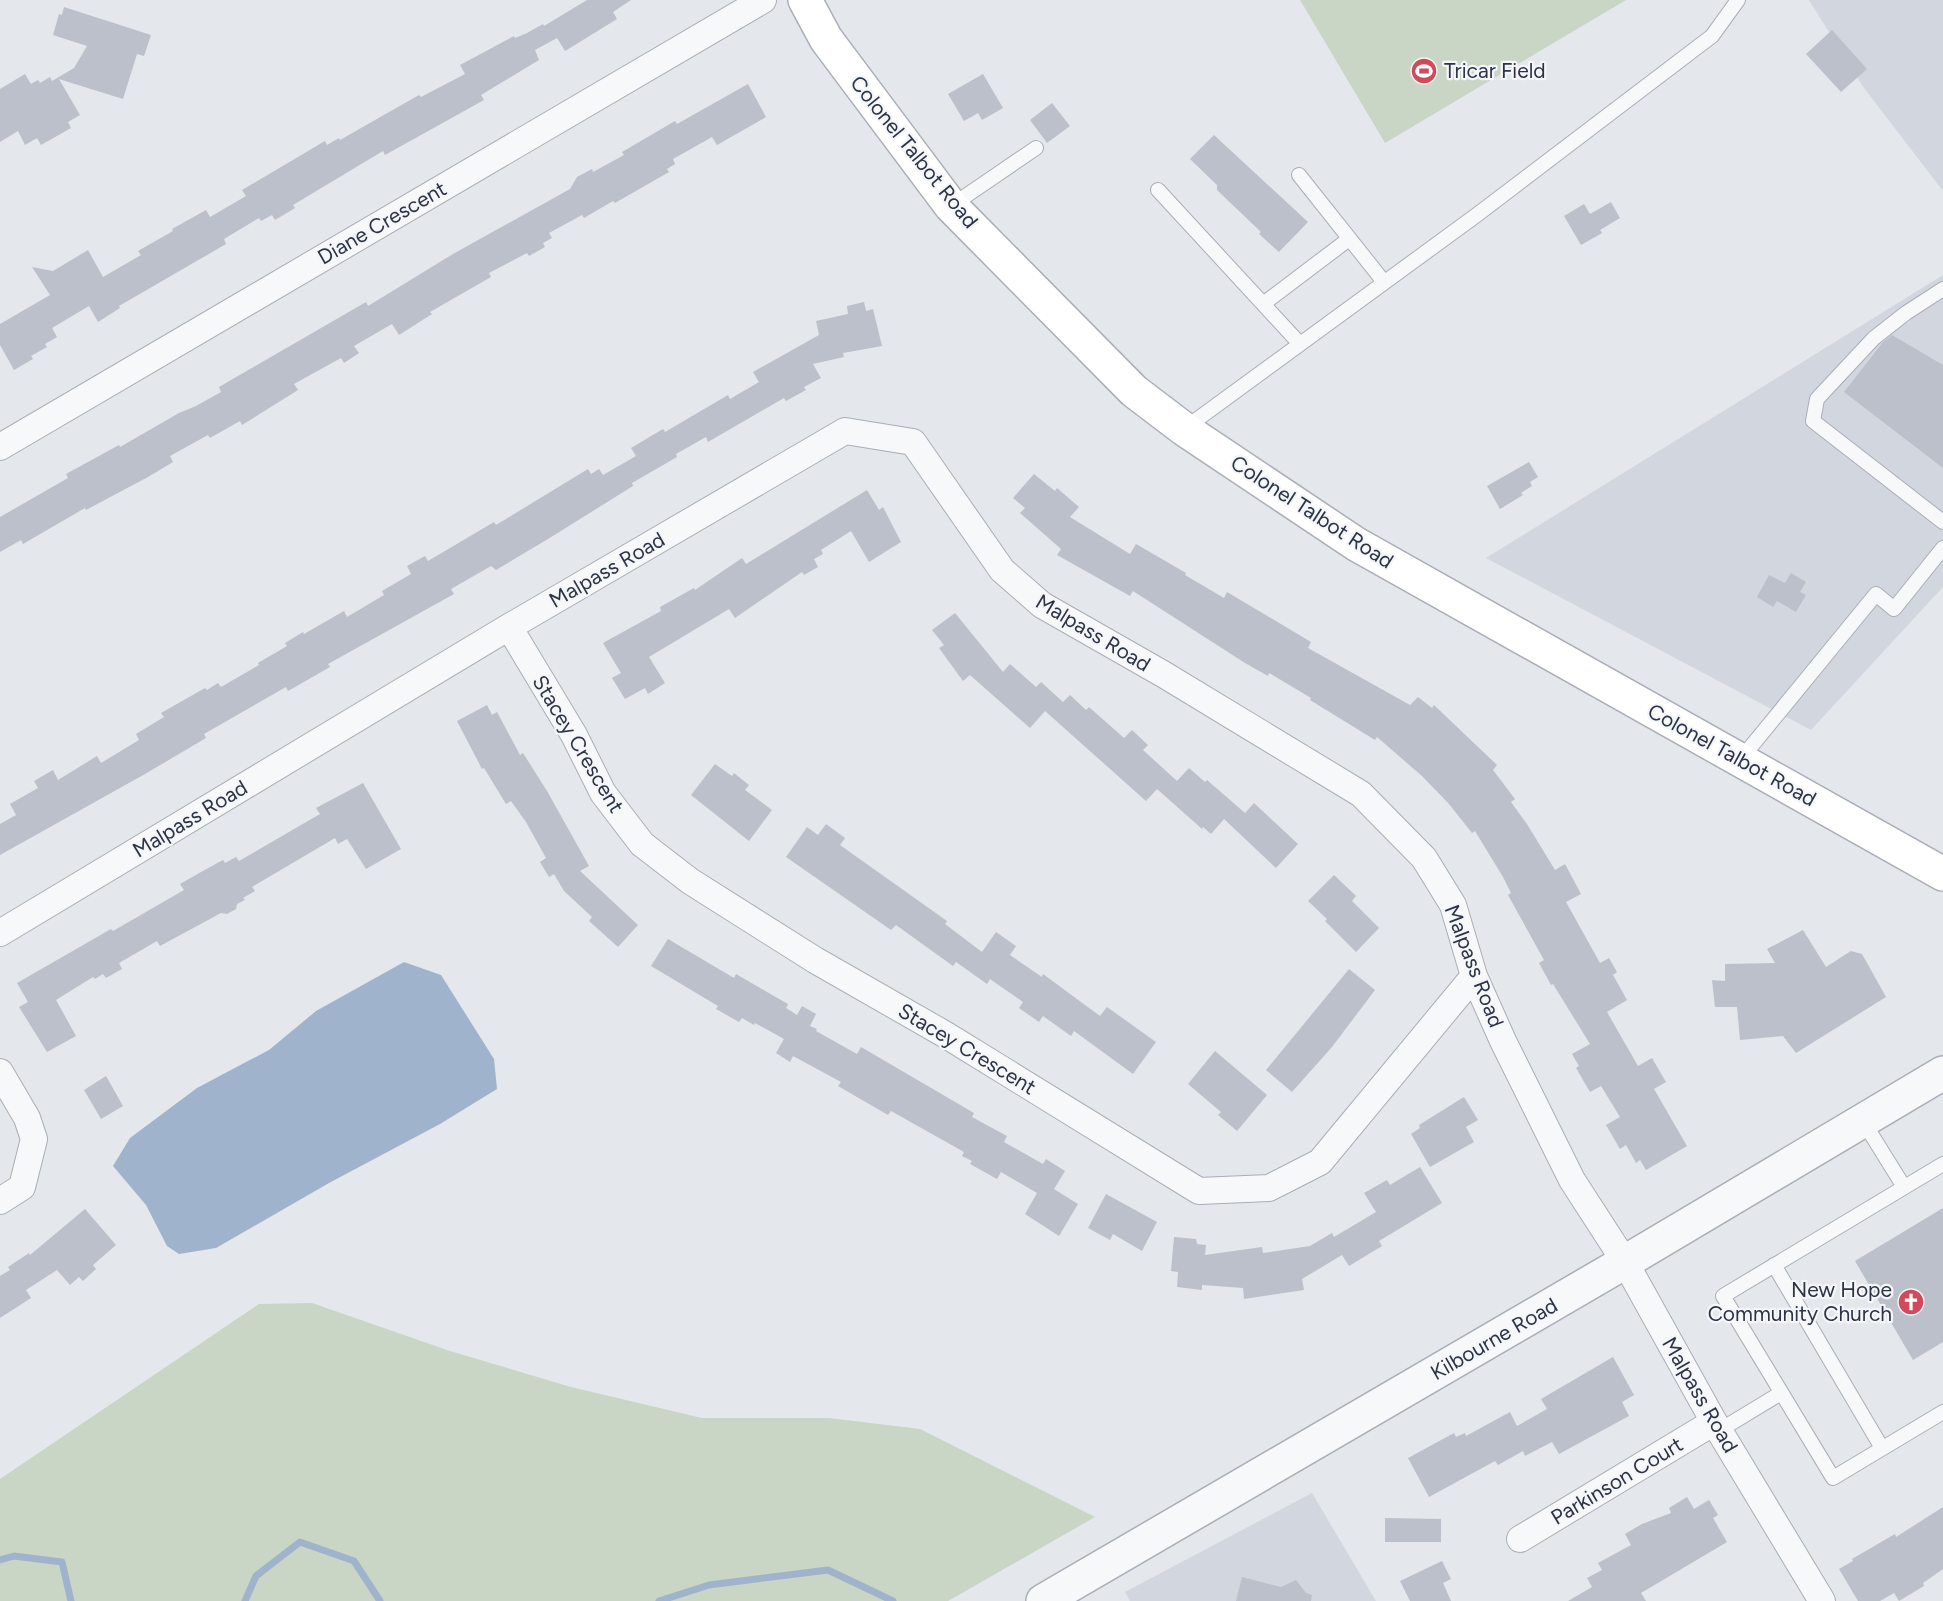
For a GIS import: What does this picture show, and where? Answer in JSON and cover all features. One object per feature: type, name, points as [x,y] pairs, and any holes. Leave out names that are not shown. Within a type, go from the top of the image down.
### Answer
[{"type":"main road","name":"Colonel Talbot Road","points":[[805,0],[826,39],[951,206],[1134,392],[1184,429],[1356,544],[1943,874]]},
{"type":"street","name":"Diane Crescent","points":[[0,447],[763,0]]},
{"type":"street","name":"Malpass Road","points":[[0,933],[508,627],[845,431],[913,442],[1002,570],[1042,605],[1361,794],[1424,858],[1453,905],[1474,976],[1503,1041],[1572,1180],[1625,1263],[1717,1426],[1822,1601]]},
{"type":"street","name":"Stacey Crescent","points":[[508,627],[574,735],[603,794],[642,844],[690,881],[815,960],[946,1035],[1200,1191],[1269,1188],[1320,1162],[1474,976]]},
{"type":"street","points":[[0,1072],[27,1118],[34,1139],[22,1187],[0,1201]]},
{"type":"street","name":"Kilbourne Road","points":[[1043,1601],[1625,1263],[1943,1072]]},
{"type":"street","name":"Parkinson Court","points":[[1520,1539],[1717,1426]]},
{"type":"lane","points":[[1184,429],[1478,214],[1712,36],[1738,0]]},
{"type":"lane","points":[[951,206],[1036,148]]},
{"type":"lane","points":[[1299,175],[1384,282]]},
{"type":"lane","points":[[1158,190],[1300,344]]},
{"type":"lane","points":[[1263,304],[1349,239]]},
{"type":"lane","points":[[1943,289],[1906,313],[1875,338],[1817,399],[1813,421],[1943,522]]},
{"type":"lane","points":[[1740,760],[1876,594],[1894,609],[1943,548]]},
{"type":"lane","points":[[1863,1120],[1904,1187]]},
{"type":"lane","points":[[1943,1164],[1723,1296],[1833,1478],[1943,1412]]},
{"type":"lane","points":[[1774,1265],[1882,1448]]},
{"type":"lane","points":[[1717,1426],[1782,1393]]},
{"type":"shaded area","points":[[1809,0],[1943,0],[1943,191],[1864,88]]},
{"type":"shaded area","points":[[1943,275],[1943,587],[1811,730],[1486,558]]},
{"type":"shaded area","points":[[1312,1493],[1376,1601],[1130,1601],[1125,1592]]},
{"type":"green space","name":"Tricar Field","points":[[1300,0],[1626,0],[1385,143]]},
{"type":"green space","points":[[312,1303],[450,1351],[571,1387],[702,1418],[829,1418],[920,1429],[1095,1517],[948,1601],[0,1601],[0,1479],[259,1304]]},
{"type":"water","points":[[404,962],[441,975],[494,1059],[497,1089],[440,1124],[329,1183],[216,1248],[179,1254],[167,1246],[146,1205],[113,1166],[130,1138],[197,1088],[269,1050],[316,1011]]},
{"type":"building","points":[[587,0],[631,0],[613,12],[617,19],[565,51],[557,38],[535,50],[539,60],[481,95],[484,100],[385,155],[383,151],[293,205],[295,208],[275,220],[272,215],[261,221],[259,218],[224,239],[226,244],[119,306],[120,308],[98,322],[89,306],[52,328],[57,337],[45,344],[47,347],[31,356],[33,359],[14,370],[0,345],[0,324],[50,295],[32,267],[53,271],[88,250],[103,277],[141,255],[138,251],[173,231],[172,229],[206,210],[210,217],[246,196],[242,190],[325,141],[327,145],[339,138],[340,140],[419,95],[421,97],[465,74],[460,65],[514,36],[515,38],[543,24],[544,26]]},
{"type":"building","points":[[64,7],[151,35],[144,56],[137,54],[123,99],[59,79],[80,115],[68,122],[71,128],[41,145],[37,138],[25,145],[18,131],[0,142],[0,89],[25,74],[31,84],[38,80],[40,83],[50,77],[52,81],[74,68],[87,46],[53,35],[59,14],[62,15]]},
{"type":"building","points":[[1832,30],[1867,69],[1841,92],[1806,54]]},
{"type":"building","points":[[983,74],[1003,108],[982,120],[978,113],[964,121],[948,94]]},
{"type":"building","points":[[748,84],[766,117],[717,145],[712,137],[673,159],[675,164],[667,169],[669,172],[615,203],[613,201],[584,218],[582,215],[549,233],[552,238],[543,243],[545,247],[529,256],[527,253],[489,273],[491,277],[430,312],[432,314],[399,335],[392,324],[354,346],[359,353],[344,363],[341,358],[294,384],[298,390],[242,425],[240,421],[210,438],[208,435],[170,456],[173,462],[148,477],[86,510],[85,508],[23,544],[21,540],[0,552],[0,517],[68,478],[66,474],[221,392],[219,387],[366,302],[368,306],[453,254],[570,189],[577,177],[592,169],[593,172],[624,155],[622,152],[675,121],[677,124]]},
{"type":"building","points":[[1052,103],[1070,126],[1047,143],[1030,120]]},
{"type":"building","points":[[1214,135],[1308,222],[1279,252],[1259,234],[1261,232],[1217,190],[1217,185],[1190,159]]},
{"type":"building","points":[[1611,202],[1620,218],[1600,230],[1602,233],[1581,245],[1564,216],[1584,204],[1590,214]]},
{"type":"building","points":[[864,302],[866,311],[873,309],[882,346],[843,353],[844,357],[813,364],[821,378],[804,387],[806,390],[786,401],[784,398],[708,442],[706,437],[676,454],[677,457],[632,483],[633,486],[496,570],[491,566],[451,589],[454,594],[328,664],[330,667],[288,691],[286,687],[204,734],[206,738],[145,774],[0,855],[0,824],[16,815],[10,804],[38,788],[34,781],[53,770],[58,780],[97,756],[101,763],[139,740],[136,734],[164,717],[161,713],[205,688],[207,690],[218,683],[221,687],[259,665],[258,663],[287,646],[285,643],[303,632],[304,634],[344,611],[347,617],[384,595],[382,591],[411,574],[407,566],[425,556],[428,561],[494,522],[496,525],[588,469],[591,474],[599,469],[603,475],[636,456],[631,448],[663,429],[665,432],[728,395],[730,399],[759,382],[753,372],[819,335],[816,321],[848,314],[847,306]]},
{"type":"building","points":[[1892,335],[1943,365],[1943,468],[1844,392],[1883,342]]},
{"type":"building","points":[[1529,462],[1538,477],[1530,482],[1532,486],[1521,493],[1523,495],[1500,509],[1487,486]]},
{"type":"building","points":[[1034,474],[1055,491],[1057,488],[1079,507],[1070,517],[1130,554],[1136,544],[1224,598],[1227,592],[1311,642],[1308,648],[1410,705],[1418,697],[1432,708],[1434,705],[1497,765],[1493,770],[1515,799],[1511,802],[1555,870],[1565,864],[1581,894],[1566,902],[1600,963],[1609,958],[1617,972],[1613,975],[1627,1000],[1607,1012],[1638,1066],[1652,1058],[1666,1082],[1654,1089],[1687,1146],[1646,1170],[1640,1160],[1636,1163],[1626,1145],[1620,1149],[1606,1125],[1620,1117],[1601,1086],[1590,1092],[1576,1068],[1579,1066],[1572,1054],[1590,1044],[1539,963],[1544,960],[1508,895],[1511,893],[1503,877],[1475,831],[1472,833],[1449,804],[1422,776],[1377,737],[1375,740],[1269,673],[1268,676],[1245,663],[1133,591],[1130,596],[1057,555],[1061,549],[1020,513],[1025,508],[1013,498]]},
{"type":"building","points":[[867,490],[879,510],[883,507],[901,542],[869,562],[851,531],[821,550],[823,554],[814,559],[818,567],[804,575],[802,572],[735,618],[729,609],[649,657],[665,683],[648,694],[645,688],[625,699],[612,678],[621,673],[603,643],[661,611],[660,607],[694,588],[695,590],[742,558],[746,564]]},
{"type":"building","points":[[1791,573],[1806,582],[1800,592],[1806,595],[1796,612],[1777,601],[1773,607],[1757,597],[1769,575],[1785,583]]},
{"type":"building","points":[[955,613],[1003,672],[1010,664],[1036,687],[1041,682],[1063,702],[1070,695],[1086,710],[1089,707],[1124,738],[1132,730],[1148,745],[1143,750],[1177,781],[1189,768],[1205,782],[1207,780],[1245,813],[1254,803],[1298,844],[1276,868],[1224,819],[1211,834],[1203,827],[1202,829],[1157,789],[1146,801],[1045,711],[1030,728],[970,675],[963,681],[939,648],[944,645],[932,630]]},
{"type":"building","points":[[487,705],[492,715],[497,712],[520,755],[523,753],[547,791],[589,866],[580,871],[638,925],[618,947],[589,921],[592,917],[564,891],[554,874],[549,877],[540,862],[546,858],[526,822],[511,801],[506,804],[484,768],[482,769],[457,721]]},
{"type":"building","points":[[715,764],[732,776],[734,773],[749,785],[745,790],[772,810],[749,841],[691,795]]},
{"type":"building","points":[[363,783],[401,849],[366,869],[347,839],[338,844],[335,838],[252,887],[255,891],[243,898],[245,900],[237,904],[236,909],[227,914],[221,913],[160,946],[157,941],[119,963],[122,969],[106,978],[103,974],[95,979],[93,977],[56,1000],[76,1036],[47,1052],[19,1007],[28,1002],[17,983],[184,890],[180,884],[201,872],[223,860],[225,863],[236,857],[239,861],[320,814],[316,808]]},
{"type":"building","points":[[826,824],[845,838],[840,845],[947,921],[945,924],[982,952],[996,932],[1016,946],[1010,955],[1042,977],[1043,974],[1100,1016],[1107,1007],[1156,1042],[1133,1074],[1074,1031],[1071,1036],[1043,1016],[1039,1022],[1019,1008],[1023,1002],[990,979],[987,984],[956,962],[953,966],[896,925],[891,930],[786,857],[807,827],[818,835]]},
{"type":"building","points":[[1334,875],[1356,896],[1352,901],[1379,928],[1356,952],[1308,901]]},
{"type":"building","points":[[1803,930],[1826,967],[1851,951],[1862,954],[1886,997],[1796,1053],[1783,1036],[1740,1040],[1737,1007],[1715,1007],[1712,980],[1725,981],[1725,964],[1775,963],[1767,949]]},
{"type":"building","points":[[668,939],[734,978],[736,974],[788,1004],[786,1008],[797,1015],[802,1006],[816,1014],[810,1026],[817,1029],[816,1031],[857,1054],[861,1047],[974,1113],[972,1117],[1007,1136],[1004,1142],[1043,1164],[1046,1159],[1065,1171],[1054,1189],[1078,1204],[1059,1236],[1025,1214],[1037,1193],[1001,1172],[997,1179],[970,1164],[972,1161],[962,1156],[964,1152],[891,1111],[888,1115],[838,1086],[841,1082],[793,1056],[790,1062],[776,1053],[784,1039],[742,1018],[739,1022],[716,1009],[718,1006],[651,966]]},
{"type":"building","points":[[1349,969],[1375,990],[1332,1047],[1292,1092],[1266,1070]]},
{"type":"building","points":[[1215,1051],[1267,1095],[1237,1131],[1218,1115],[1221,1112],[1188,1084]]},
{"type":"building","points":[[106,1076],[123,1106],[101,1119],[84,1090]]},
{"type":"building","points":[[1464,1097],[1478,1120],[1466,1127],[1474,1142],[1430,1167],[1411,1134],[1420,1128],[1419,1125]]},
{"type":"building","points":[[1420,1167],[1442,1203],[1379,1241],[1382,1246],[1349,1266],[1342,1255],[1302,1279],[1304,1290],[1244,1299],[1243,1288],[1202,1285],[1202,1290],[1177,1287],[1178,1272],[1171,1271],[1174,1237],[1196,1239],[1197,1244],[1206,1245],[1205,1255],[1262,1247],[1263,1253],[1310,1246],[1332,1233],[1334,1237],[1376,1212],[1364,1193],[1387,1180],[1390,1185]]},
{"type":"building","points":[[1106,1194],[1157,1222],[1142,1251],[1113,1234],[1110,1240],[1088,1228]]},
{"type":"building","name":"New Hope Community Church","points":[[1943,1208],[1943,1342],[1913,1360],[1855,1261]]},
{"type":"building","points":[[85,1209],[116,1245],[93,1265],[96,1269],[83,1281],[79,1277],[70,1285],[57,1270],[26,1290],[31,1298],[0,1318],[0,1276],[10,1270],[8,1267],[29,1253],[30,1255]]},
{"type":"building","points":[[1613,1357],[1634,1395],[1622,1402],[1629,1416],[1559,1454],[1552,1442],[1525,1456],[1523,1451],[1498,1465],[1495,1461],[1429,1497],[1408,1458],[1454,1433],[1456,1437],[1465,1433],[1466,1436],[1510,1412],[1517,1426],[1547,1409],[1541,1399]]},
{"type":"building","points":[[1687,1497],[1694,1509],[1709,1500],[1718,1515],[1713,1518],[1727,1542],[1641,1593],[1646,1601],[1568,1601],[1592,1587],[1587,1578],[1602,1570],[1598,1563],[1631,1545],[1625,1534],[1642,1524],[1671,1513],[1669,1508]]},
{"type":"building","points":[[1943,1507],[1943,1569],[1923,1583],[1924,1586],[1899,1601],[1894,1593],[1880,1601],[1858,1601],[1839,1569],[1853,1561],[1852,1559],[1895,1534],[1896,1537]]},
{"type":"building","points":[[1385,1518],[1441,1519],[1441,1542],[1385,1542]]},
{"type":"building","points":[[1442,1561],[1451,1579],[1443,1583],[1451,1601],[1410,1601],[1400,1581]]},
{"type":"building","points":[[1242,1577],[1281,1587],[1296,1580],[1306,1593],[1312,1595],[1311,1601],[1236,1601]]},
{"type":"waterway","points":[[245,1601],[256,1576],[300,1542],[354,1561],[380,1601]]},
{"type":"waterway","points":[[0,1560],[14,1556],[62,1562],[71,1601]]},
{"type":"waterway","points":[[659,1601],[709,1585],[828,1570],[893,1601]]},
{"type":"place","name":"Tricar Field","points":[[1424,71]]},
{"type":"place","name":"New Hope Community Church","points":[[1911,1302]]}]
